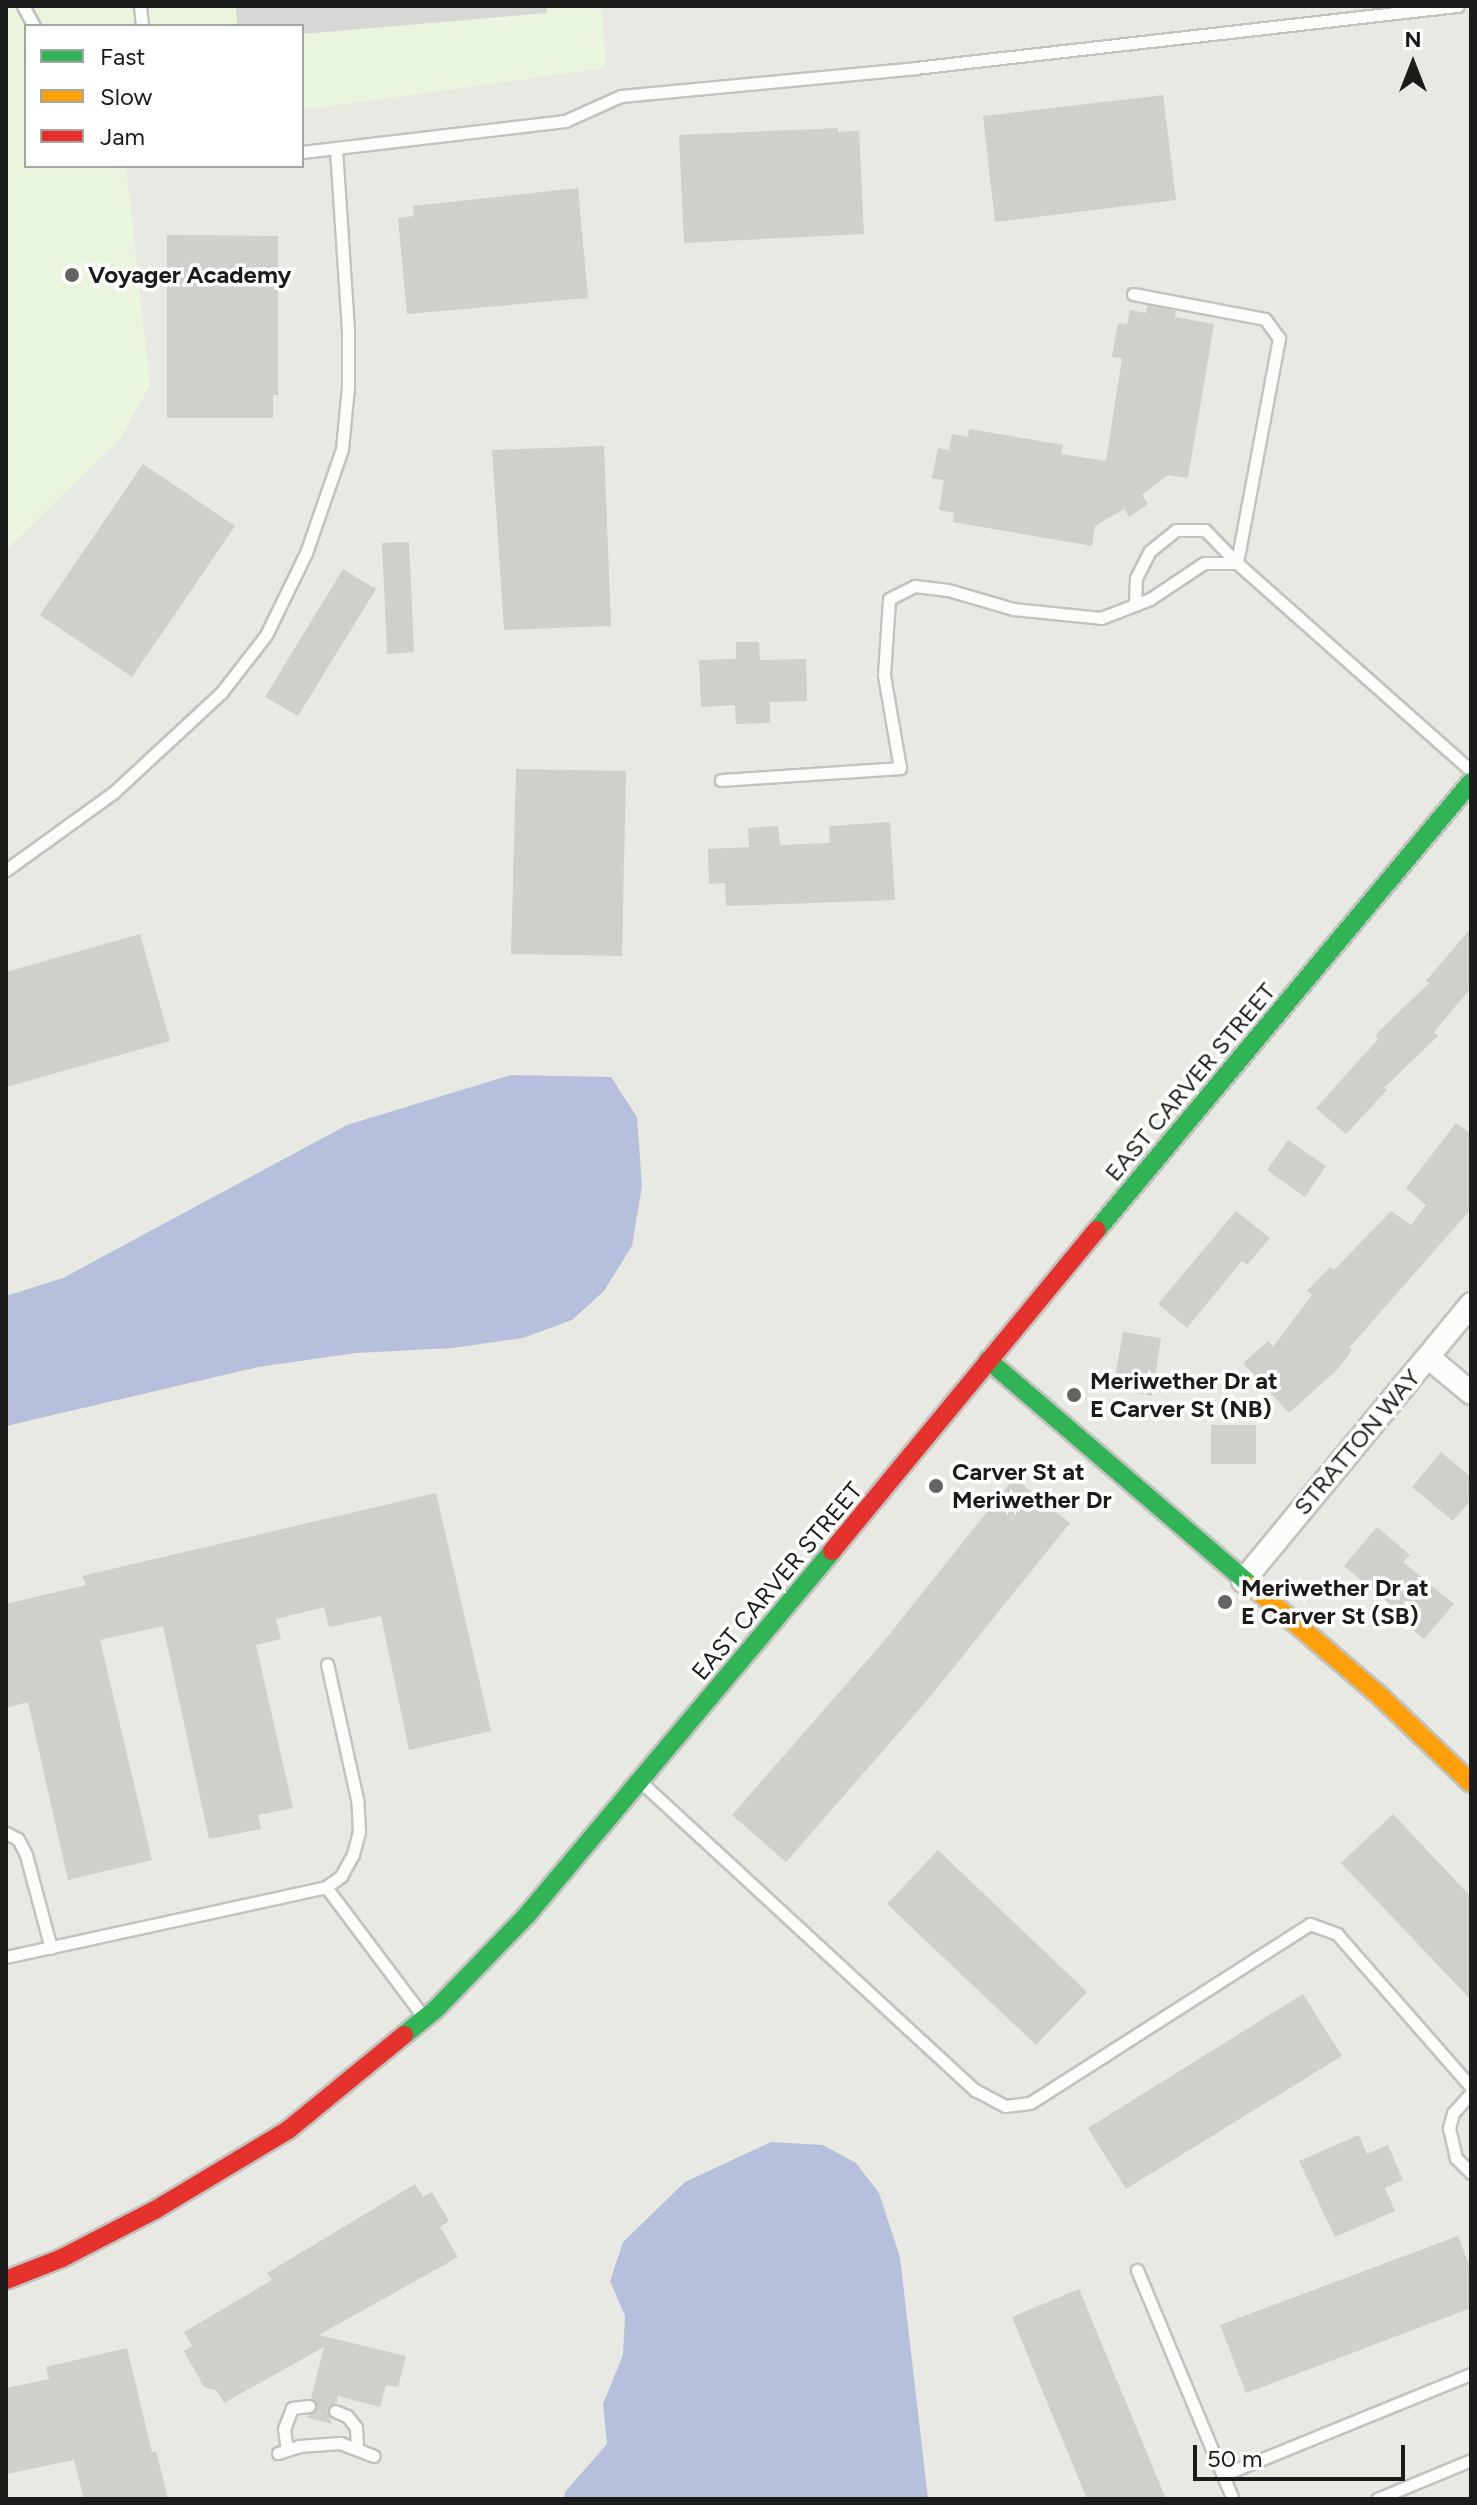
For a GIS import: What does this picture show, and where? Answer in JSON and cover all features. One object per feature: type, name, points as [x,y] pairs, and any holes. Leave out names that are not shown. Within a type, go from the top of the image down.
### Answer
[{"type":"street","name":"EAST CARVER STREET","points":[[6,2280],[62,2258],[206,2181],[288,2130],[425,2018],[527,1915],[641,1782],[988,1360],[1471,782]]},
{"type":"street","name":"STRATTON WAY","points":[[1243,1581],[1471,1304]]},
{"type":"street","points":[[1428,1357],[1471,1393]]},
{"type":"street","points":[[988,1360],[1382,1698],[1471,1783]]},
{"type":"lane","points":[[23,6],[33,24]]},
{"type":"lane","points":[[304,152],[565,121],[621,96],[915,68],[1457,6]]},
{"type":"lane","points":[[6,870],[114,792],[221,693],[266,635],[306,553],[342,449],[348,387],[348,330],[336,149]]},
{"type":"lane","points":[[1133,294],[1265,319],[1279,338],[1237,563]]},
{"type":"lane","points":[[1135,605],[1136,578],[1150,551],[1176,530],[1205,530],[1237,563],[1471,771]]},
{"type":"lane","points":[[721,780],[900,768],[884,675],[889,599],[915,586],[948,590],[1013,609],[1101,618],[1135,605],[1204,563],[1237,563]]},
{"type":"lane","points":[[6,1957],[326,1887],[341,1876],[353,1854],[359,1832],[357,1799],[327,1664]]},
{"type":"lane","points":[[641,1782],[975,2090],[1005,2106],[1030,2103],[1310,1924],[1337,1934],[1471,2090],[1453,2113],[1449,2128],[1456,2158],[1471,2173]]},
{"type":"lane","points":[[6,1833],[18,1839],[26,1855],[51,1948]]},
{"type":"lane","points":[[326,1887],[425,2018]]},
{"type":"lane","points":[[1137,2270],[1233,2499]]},
{"type":"lane","points":[[1223,2475],[1471,2374]]},
{"type":"lane","points":[[309,2406],[292,2408],[284,2429],[282,2452],[340,2443],[374,2456]]},
{"type":"lane","points":[[335,2411],[347,2416],[356,2427],[357,2449]]},
{"type":"lane","points":[[1377,2499],[1471,2460]]},
{"type":"shaded area","name":"Voyager Academy","points":[[6,6],[601,6],[606,68],[304,110],[304,24],[24,24],[24,168],[126,168],[150,385],[119,440],[6,550]]},
{"type":"shaded area","points":[[236,6],[547,6],[547,13],[304,34],[304,24],[237,24]]},
{"type":"water","points":[[511,1075],[611,1077],[637,1117],[642,1186],[632,1246],[604,1291],[572,1320],[523,1338],[453,1348],[356,1353],[258,1367],[6,1426],[6,1296],[63,1278],[347,1125]]},
{"type":"water","points":[[771,2142],[823,2145],[856,2163],[879,2193],[900,2257],[928,2499],[564,2499],[565,2492],[607,2444],[603,2404],[623,2355],[625,2316],[610,2281],[623,2242],[685,2182]]},
{"type":"building","points":[[1163,95],[1176,200],[995,222],[983,116]]},
{"type":"building","points":[[838,128],[838,132],[859,131],[864,234],[684,243],[679,135]]},
{"type":"building","points":[[578,188],[588,298],[407,314],[398,218],[414,216],[413,206]]},
{"type":"building","points":[[167,235],[278,236],[278,395],[273,395],[273,418],[167,418]]},
{"type":"building","points":[[1147,305],[1176,311],[1175,317],[1214,324],[1188,478],[1168,475],[1142,495],[1148,504],[1129,517],[1124,509],[1095,526],[1092,546],[953,522],[954,513],[939,510],[944,480],[932,478],[938,448],[949,450],[952,434],[968,437],[969,429],[1063,445],[1061,454],[1106,461],[1122,358],[1112,357],[1118,323],[1127,324],[1130,310],[1146,313]]},
{"type":"building","points":[[604,446],[611,626],[504,630],[492,450]]},
{"type":"building","points":[[143,464],[235,526],[132,677],[40,615]]},
{"type":"building","points":[[409,542],[414,652],[387,654],[382,543]]},
{"type":"building","points":[[343,569],[376,589],[298,716],[265,697]]},
{"type":"building","points":[[736,642],[759,642],[760,660],[806,659],[807,701],[770,702],[770,723],[736,724],[735,705],[701,707],[699,660],[736,659]]},
{"type":"building","points":[[516,769],[626,771],[622,956],[511,954]]},
{"type":"building","points":[[890,822],[895,900],[726,906],[725,883],[709,884],[708,849],[749,847],[748,828],[778,826],[780,845],[830,843],[829,826]]},
{"type":"building","points":[[1471,928],[1471,988],[1434,1032],[1438,1036],[1384,1088],[1387,1090],[1346,1134],[1316,1108],[1378,1039],[1375,1035],[1429,983],[1426,981]]},
{"type":"building","points":[[140,934],[170,1041],[6,1087],[6,972]]},
{"type":"building","points":[[1456,1123],[1471,1134],[1471,1209],[1349,1348],[1352,1350],[1338,1369],[1289,1413],[1243,1363],[1268,1341],[1273,1347],[1312,1295],[1307,1291],[1330,1267],[1334,1270],[1391,1211],[1411,1225],[1426,1205],[1406,1188]]},
{"type":"building","points":[[1288,1140],[1326,1166],[1305,1197],[1267,1170]]},
{"type":"building","points":[[1236,1211],[1270,1238],[1247,1265],[1242,1261],[1187,1328],[1158,1304]]},
{"type":"building","points":[[1123,1332],[1161,1338],[1152,1396],[1113,1389]]},
{"type":"building","points":[[1211,1425],[1256,1425],[1256,1464],[1211,1464]]},
{"type":"building","points":[[1441,1452],[1471,1477],[1471,1500],[1453,1521],[1412,1487]]},
{"type":"building","points":[[1014,1478],[1070,1523],[929,1698],[786,1862],[732,1815],[884,1641]]},
{"type":"building","points":[[436,1493],[491,1731],[409,1750],[381,1616],[329,1627],[324,1607],[276,1619],[281,1639],[256,1645],[293,1808],[258,1815],[261,1829],[209,1839],[163,1626],[100,1640],[152,1860],[68,1880],[28,1702],[6,1708],[6,1604],[86,1585],[82,1576]]},
{"type":"building","points":[[1377,1527],[1410,1555],[1403,1562],[1454,1604],[1424,1639],[1394,1614],[1397,1610],[1344,1566]]},
{"type":"building","points":[[1393,1814],[1471,1897],[1471,2000],[1341,1863]]},
{"type":"building","points":[[938,1850],[1087,1992],[1036,2045],[887,1904]]},
{"type":"building","points":[[1303,1994],[1342,2056],[1126,2189],[1088,2128]]},
{"type":"building","points":[[1359,2135],[1367,2154],[1388,2145],[1403,2180],[1385,2188],[1395,2211],[1335,2237],[1299,2161]]},
{"type":"building","points":[[415,2184],[423,2197],[432,2192],[449,2221],[440,2227],[458,2257],[319,2335],[406,2356],[398,2387],[386,2385],[380,2407],[338,2396],[337,2403],[327,2408],[332,2424],[306,2417],[317,2409],[316,2402],[311,2398],[324,2347],[224,2403],[216,2390],[204,2387],[184,2351],[192,2346],[184,2332],[272,2280],[267,2273]]},
{"type":"building","points":[[1458,2236],[1471,2270],[1471,2308],[1246,2393],[1220,2325]]},
{"type":"building","points":[[1079,2289],[1166,2499],[1087,2499],[1012,2317]]},
{"type":"building","points":[[127,2348],[152,2452],[156,2451],[168,2499],[84,2499],[74,2460],[6,2474],[6,2388],[49,2379],[46,2367]]},
{"type":"traffic: fast","points":[[1097,1230],[1471,782]]},
{"type":"traffic: fast","points":[[988,1360],[1252,1586]]},
{"type":"traffic: fast","points":[[404,2035],[436,2009],[527,1915],[832,1551]]},
{"type":"traffic: slow","points":[[1252,1586],[1382,1698],[1471,1783]]},
{"type":"traffic: jam","points":[[832,1551],[1097,1230]]},
{"type":"traffic: jam","points":[[6,2280],[62,2258],[155,2210],[288,2130],[404,2035]]},
{"type":"place","name":"Voyager Academy","points":[[72,275]]},
{"type":"place","name":"Meriwether Dr at E Carver St (NB)","points":[[1074,1395]]},
{"type":"place","name":"Carver St at Meriwether Dr","points":[[936,1486]]},
{"type":"place","name":"Meriwether Dr at E Carver St (SB)","points":[[1225,1602]]}]
